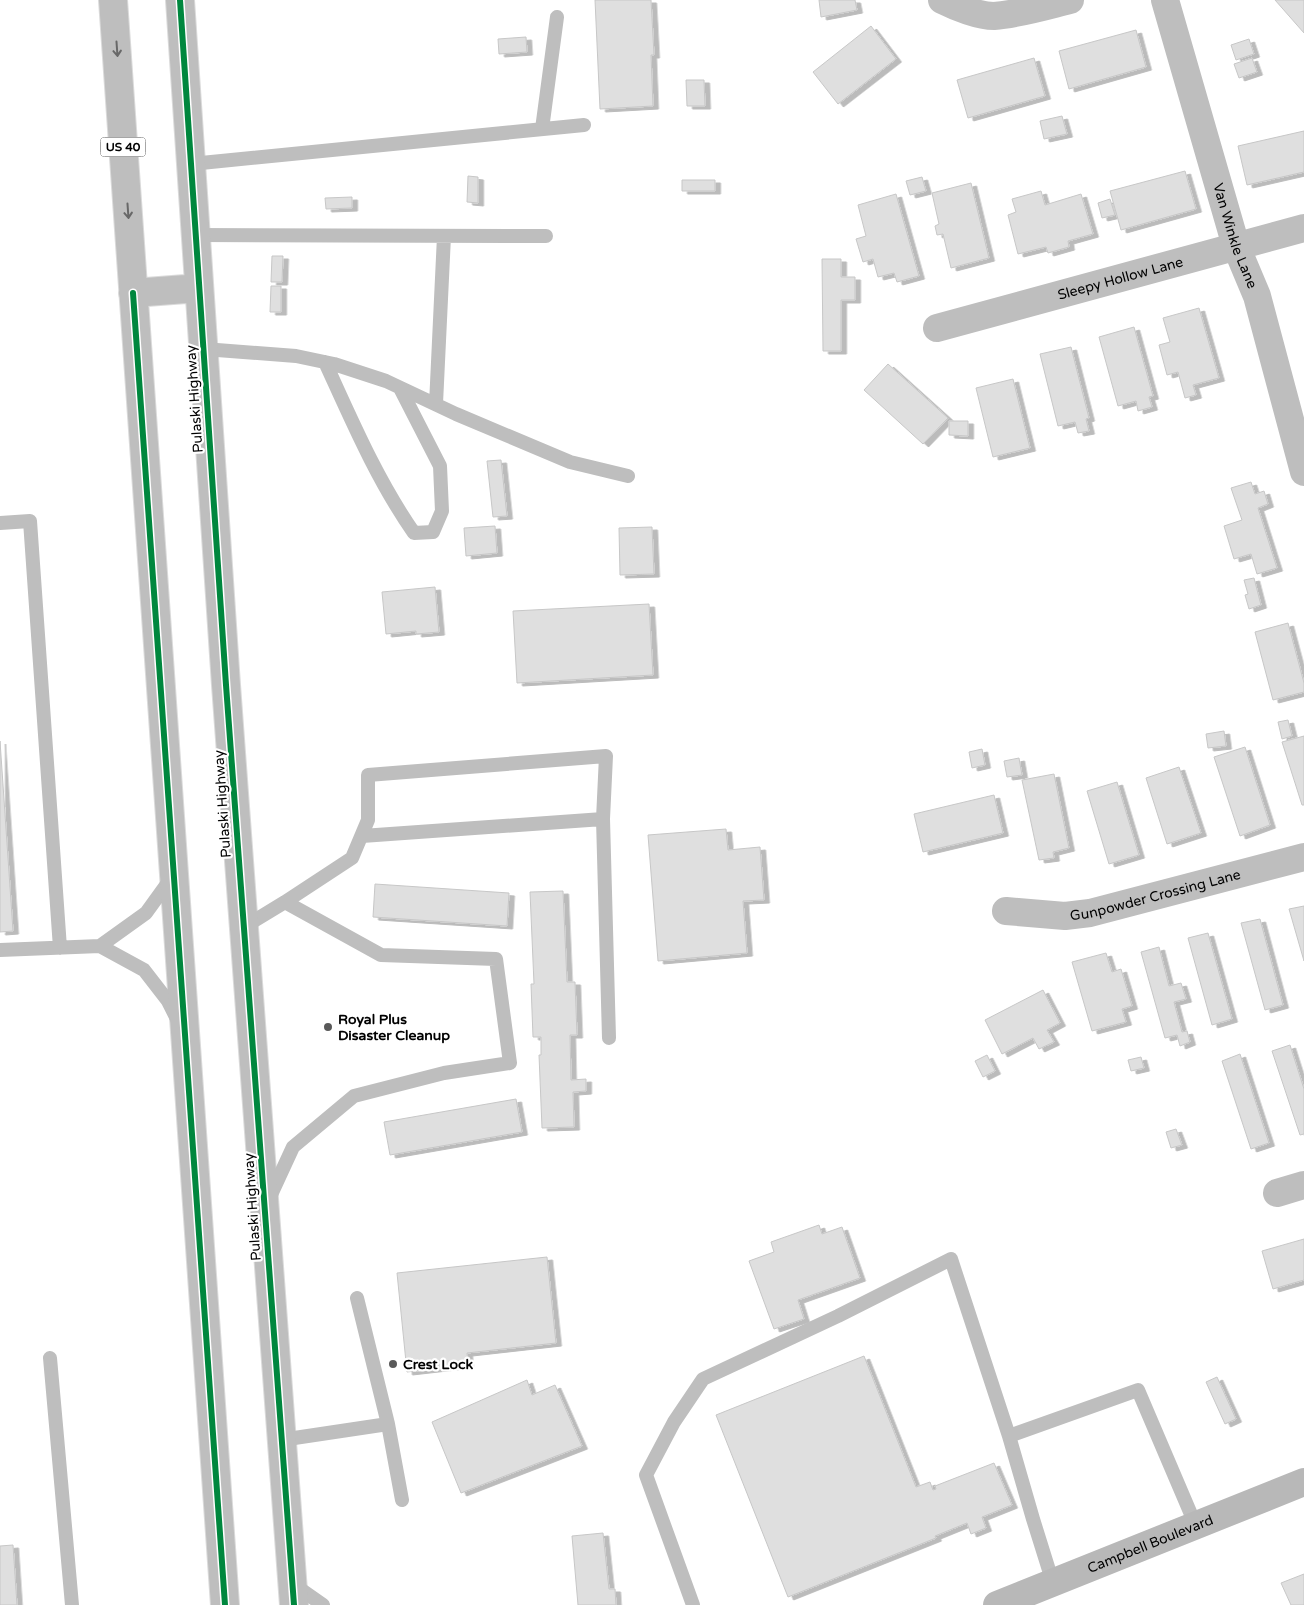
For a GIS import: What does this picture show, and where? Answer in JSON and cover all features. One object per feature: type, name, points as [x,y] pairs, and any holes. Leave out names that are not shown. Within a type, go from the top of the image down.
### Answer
[{"type":"main road","name":"US 40","points":[[113,0],[225,1605]]},
{"type":"main road","name":"Pulaski Highway","points":[[180,0],[244,927],[293,1594]]},
{"type":"main road","points":[[942,0],[959,8],[992,16],[1037,9],[1070,0]]},
{"type":"main road","name":"Van Winkle Lane","points":[[1165,0],[1236,246],[1257,296],[1304,472]]},
{"type":"main road","name":"Sleepy Hollow Lane","points":[[937,328],[1304,228]]},
{"type":"main road","points":[[133,293],[200,288]]},
{"type":"main road","name":"Gunpowder Crossing Lane","points":[[1006,912],[1065,916],[1090,913],[1304,857]]},
{"type":"main road","points":[[1277,1193],[1304,1185]]},
{"type":"street","name":"Campbell Boulevard","points":[[997,1605],[1304,1482]]},
{"type":"lane","points":[[542,129],[557,17]]},
{"type":"lane","points":[[191,164],[584,125]]},
{"type":"lane","points":[[196,235],[546,236]]},
{"type":"lane","points":[[436,404],[444,236]]},
{"type":"lane","points":[[204,349],[296,356],[325,362],[386,381],[570,462],[628,476]]},
{"type":"lane","points":[[325,362],[367,455],[397,509],[414,533],[433,532],[442,511],[440,466],[400,388]]},
{"type":"lane","points":[[0,523],[30,521],[60,948]]},
{"type":"lane","points":[[244,927],[352,858],[368,820],[368,775],[606,756],[603,818],[609,1038]]},
{"type":"lane","points":[[362,836],[603,818]]},
{"type":"lane","points":[[100,946],[146,913],[174,874]]},
{"type":"lane","points":[[265,1208],[293,1147],[354,1096],[444,1074],[510,1064],[496,959],[382,954],[285,902]]},
{"type":"lane","points":[[0,950],[100,946],[144,970],[168,1001],[185,1034]]},
{"type":"lane","points":[[693,1605],[646,1475],[674,1422],[703,1379],[838,1316],[951,1259],[1009,1436],[1053,1583]]},
{"type":"lane","points":[[357,1298],[388,1424],[402,1500]]},
{"type":"lane","points":[[50,1358],[72,1605]]},
{"type":"lane","points":[[1009,1436],[1138,1390],[1196,1526]]},
{"type":"lane","points":[[281,1440],[388,1424]]},
{"type":"lane","points":[[293,1594],[323,1605]]},
{"type":"building","points":[[595,0],[651,0],[654,55],[651,55],[653,106],[600,109]]},
{"type":"building","points":[[819,0],[855,0],[857,10],[821,17]]},
{"type":"building","points":[[1275,0],[1304,0],[1304,33]]},
{"type":"building","points":[[871,26],[896,59],[838,104],[813,72]]},
{"type":"building","points":[[1136,30],[1146,67],[1069,89],[1059,51]]},
{"type":"building","points":[[526,37],[527,52],[499,54],[498,39]]},
{"type":"building","points":[[1249,39],[1254,54],[1236,60],[1231,45]]},
{"type":"building","points":[[1034,58],[1045,96],[968,118],[957,80]]},
{"type":"building","points":[[1252,58],[1257,72],[1239,78],[1234,64]]},
{"type":"building","points":[[686,80],[704,80],[705,106],[687,106]]},
{"type":"building","points":[[1062,116],[1067,134],[1044,139],[1040,121]]},
{"type":"building","points":[[1304,131],[1304,172],[1247,185],[1238,146]]},
{"type":"building","points":[[1185,171],[1196,209],[1121,230],[1110,191]]},
{"type":"building","points":[[468,176],[478,177],[478,203],[467,202]]},
{"type":"building","points":[[922,177],[926,191],[910,195],[906,181]]},
{"type":"building","points":[[682,180],[715,180],[715,191],[682,191]]},
{"type":"building","points":[[971,183],[989,258],[951,268],[943,234],[937,235],[935,226],[939,224],[932,193]]},
{"type":"building","points":[[1041,191],[1045,205],[1081,194],[1093,234],[1068,241],[1069,247],[1048,253],[1046,247],[1018,254],[1008,215],[1016,212],[1012,199]]},
{"type":"building","points":[[896,194],[919,276],[897,282],[894,273],[878,277],[873,259],[863,262],[856,239],[866,236],[858,205]]},
{"type":"building","points":[[352,197],[352,208],[326,209],[325,198]]},
{"type":"building","points":[[1110,199],[1115,215],[1102,218],[1098,203]]},
{"type":"building","points":[[272,256],[283,256],[282,282],[271,282]]},
{"type":"building","points":[[822,259],[841,259],[841,277],[855,277],[855,300],[841,300],[841,351],[823,351]]},
{"type":"building","points":[[271,286],[281,286],[281,312],[270,312]]},
{"type":"building","points":[[1199,308],[1219,378],[1193,385],[1196,395],[1185,398],[1178,372],[1167,375],[1159,345],[1170,342],[1163,318]]},
{"type":"building","points":[[1134,327],[1153,396],[1149,397],[1152,407],[1138,411],[1136,401],[1118,406],[1099,337]]},
{"type":"building","points":[[1071,347],[1089,418],[1086,419],[1089,431],[1078,433],[1075,422],[1058,426],[1040,354]]},
{"type":"building","points":[[888,364],[948,418],[923,444],[864,390]]},
{"type":"building","points":[[1013,379],[1030,448],[993,457],[976,388]]},
{"type":"building","points":[[949,421],[968,421],[968,436],[949,435]]},
{"type":"building","points":[[501,460],[507,516],[493,517],[487,461]]},
{"type":"building","points":[[1251,482],[1255,494],[1264,491],[1268,504],[1258,508],[1277,568],[1257,574],[1251,554],[1234,559],[1224,526],[1242,520],[1231,488]]},
{"type":"building","points":[[495,526],[497,553],[466,556],[464,528]]},
{"type":"building","points":[[652,527],[654,574],[620,575],[619,528]]},
{"type":"building","points":[[1254,578],[1261,605],[1249,609],[1245,595],[1248,594],[1244,580]]},
{"type":"building","points":[[435,587],[439,632],[416,634],[416,631],[386,634],[382,592]]},
{"type":"building","points":[[649,604],[653,675],[517,683],[513,611]]},
{"type":"building","points":[[1288,623],[1304,683],[1304,692],[1273,700],[1255,632]]},
{"type":"building","points":[[1288,720],[1292,736],[1282,739],[1278,722]]},
{"type":"building","points":[[1224,731],[1226,746],[1208,748],[1206,734]]},
{"type":"building","points":[[1304,736],[1304,805],[1302,805],[1282,742]]},
{"type":"building","points":[[0,741],[13,931],[0,932]]},
{"type":"building","points":[[1245,747],[1270,825],[1240,836],[1214,757]]},
{"type":"building","points":[[982,749],[985,765],[972,768],[969,752]]},
{"type":"building","points":[[1019,758],[1022,775],[1007,777],[1004,761]]},
{"type":"building","points":[[1179,767],[1201,833],[1167,844],[1146,778]]},
{"type":"building","points":[[1054,774],[1069,848],[1053,852],[1054,858],[1039,860],[1022,780]]},
{"type":"building","points":[[1117,782],[1139,855],[1109,864],[1087,791]]},
{"type":"building","points":[[994,795],[1003,833],[923,852],[914,814]]},
{"type":"building","points":[[726,829],[728,850],[760,847],[764,900],[743,901],[747,953],[658,961],[648,835]]},
{"type":"building","points":[[375,884],[509,893],[507,926],[373,917]]},
{"type":"building","points":[[563,891],[567,982],[575,982],[577,1035],[570,1035],[571,1080],[586,1079],[586,1091],[573,1092],[574,1127],[542,1128],[539,1055],[541,1055],[541,1037],[533,1037],[531,984],[534,984],[530,892]]},
{"type":"building","points":[[1304,906],[1304,961],[1289,909]]},
{"type":"building","points":[[1260,919],[1283,1005],[1265,1010],[1241,923]]},
{"type":"building","points":[[1208,933],[1232,1019],[1212,1025],[1188,938]]},
{"type":"building","points":[[1159,947],[1169,986],[1181,983],[1186,999],[1174,1002],[1182,1032],[1187,1031],[1190,1042],[1180,1046],[1177,1035],[1165,1038],[1141,952]]},
{"type":"building","points":[[1106,953],[1112,972],[1121,969],[1132,1006],[1122,1009],[1126,1022],[1092,1031],[1072,962]]},
{"type":"building","points":[[1043,990],[1060,1023],[1047,1030],[1054,1042],[1039,1049],[1033,1038],[1002,1054],[985,1020]]},
{"type":"building","points":[[1290,1045],[1304,1089],[1304,1134],[1300,1135],[1272,1051]]},
{"type":"building","points":[[1240,1054],[1269,1143],[1251,1149],[1222,1061]]},
{"type":"building","points":[[987,1055],[995,1071],[983,1077],[975,1061]]},
{"type":"building","points":[[1141,1057],[1144,1068],[1131,1071],[1128,1060]]},
{"type":"building","points":[[516,1099],[522,1132],[390,1155],[384,1122]]},
{"type":"building","points":[[1176,1129],[1182,1145],[1171,1148],[1166,1132]]},
{"type":"building","points":[[819,1225],[822,1234],[842,1227],[860,1278],[798,1300],[804,1319],[774,1329],[749,1261],[774,1252],[771,1242]]},
{"type":"building","points":[[1304,1239],[1304,1280],[1273,1289],[1262,1251]]},
{"type":"building","points":[[547,1257],[556,1343],[467,1353],[468,1365],[407,1372],[397,1273]]},
{"type":"building","points":[[864,1356],[916,1487],[930,1482],[933,1490],[936,1489],[935,1486],[994,1463],[1012,1505],[982,1517],[986,1528],[971,1534],[967,1523],[935,1536],[936,1538],[788,1597],[716,1415]]},
{"type":"building","points":[[1217,1377],[1236,1419],[1225,1424],[1206,1382]]},
{"type":"building","points":[[527,1380],[532,1395],[555,1385],[582,1446],[461,1493],[432,1422]]},
{"type":"building","points":[[603,1533],[609,1589],[615,1589],[616,1605],[578,1605],[572,1536]]},
{"type":"building","points":[[13,1545],[17,1605],[0,1605],[0,1546]]},
{"type":"building","points":[[1304,1574],[1304,1605],[1291,1605],[1281,1583]]},
{"type":"cycle path","points":[[180,0],[226,685],[294,1605]]},
{"type":"cycle path","points":[[133,293],[225,1605]]},
{"type":"place","name":"Royal Plus Disaster Cleanup","points":[[328,1027]]},
{"type":"place","name":"Crest Lock","points":[[393,1364]]}]
